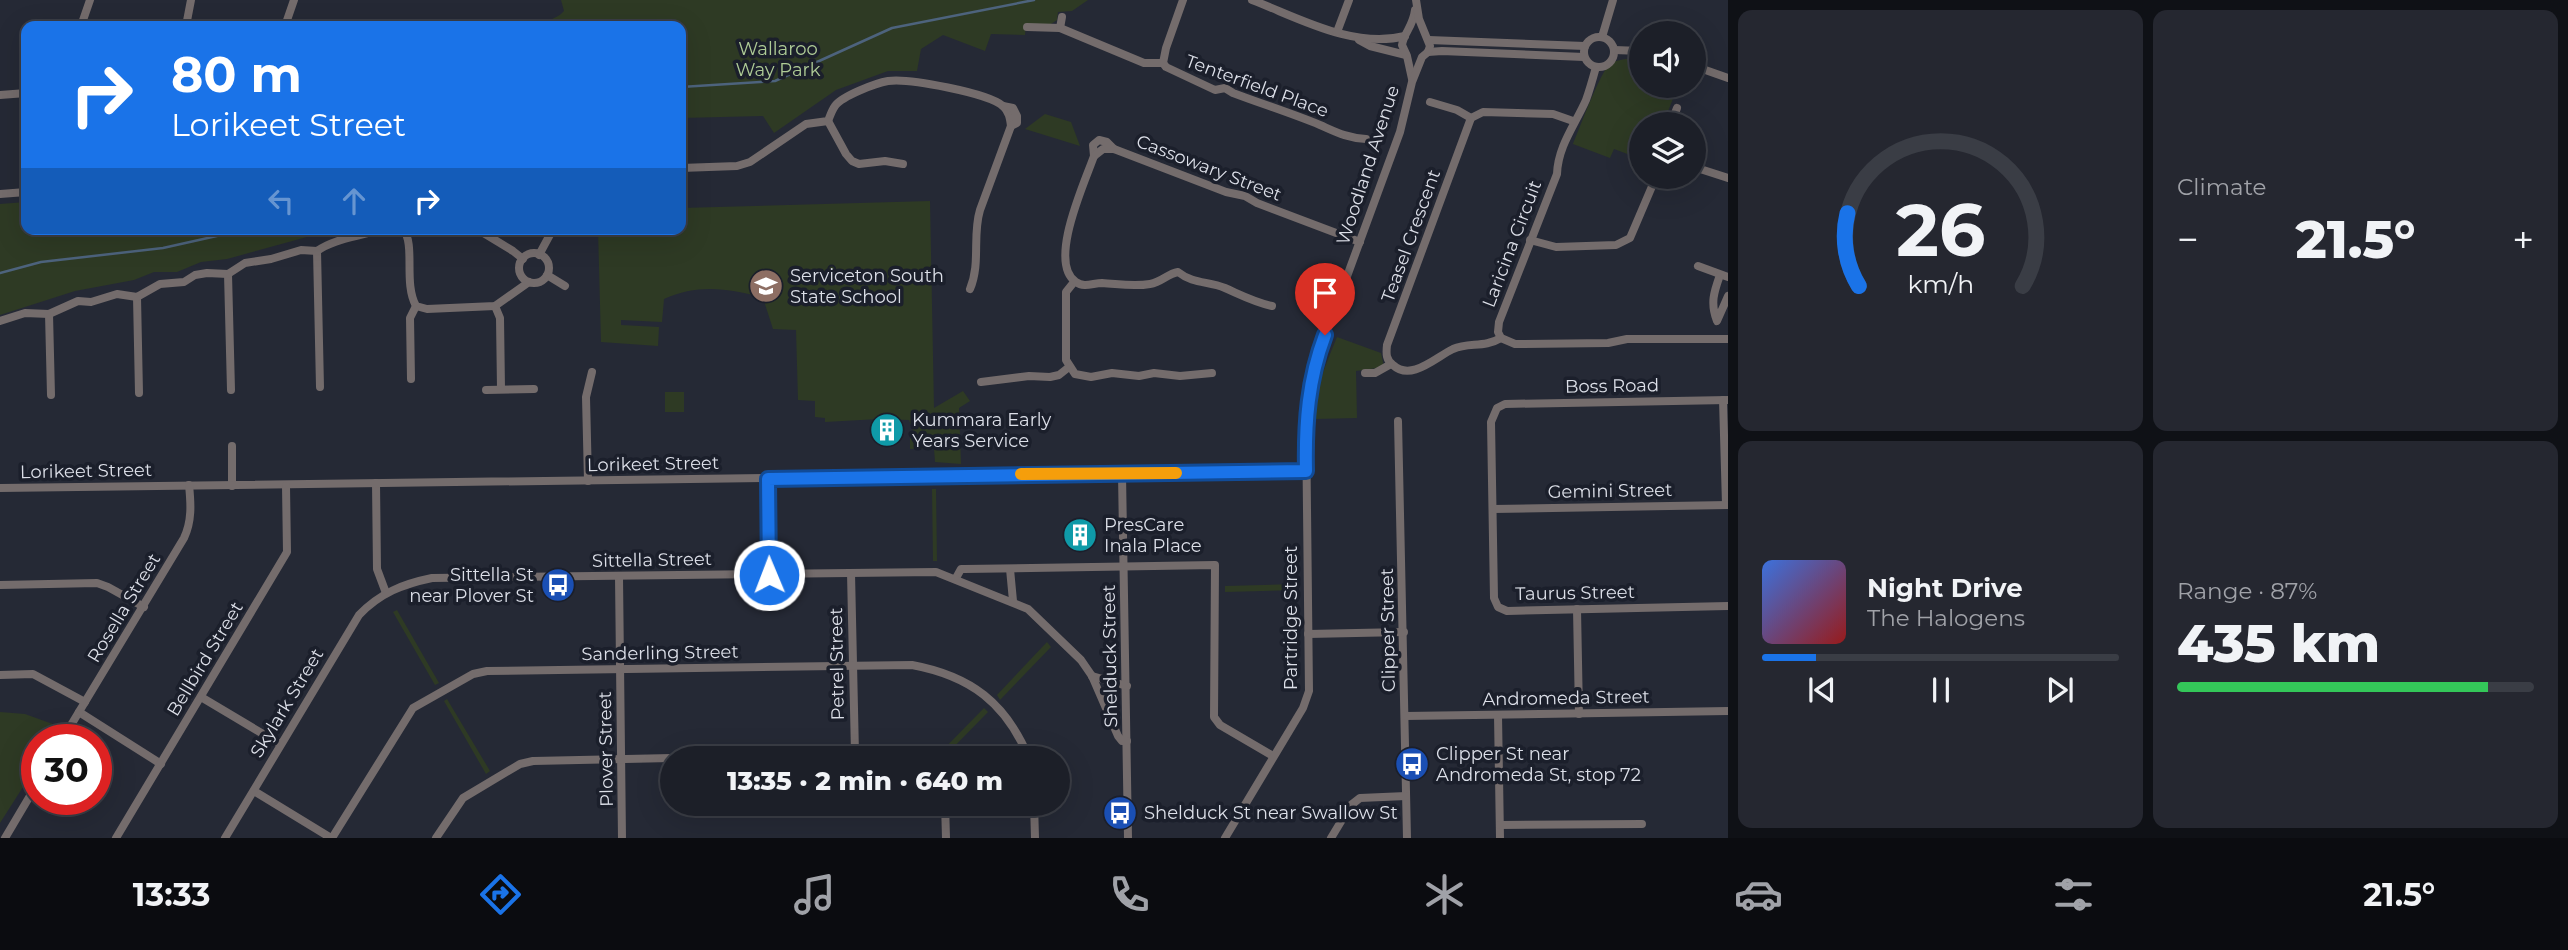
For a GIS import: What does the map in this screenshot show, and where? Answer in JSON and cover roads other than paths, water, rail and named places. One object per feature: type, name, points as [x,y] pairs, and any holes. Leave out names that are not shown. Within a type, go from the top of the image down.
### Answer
[{"type":"street","points":[[83,21],[90,0]]},
{"type":"street","points":[[187,21],[191,0]]},
{"type":"street","points":[[287,21],[294,0]]},
{"type":"street","name":"Tenterfield Place","points":[[1183,0],[1163,62],[1176,73],[1215,90],[1225,88],[1350,139],[1366,139]]},
{"type":"street","points":[[1252,0],[1356,38],[1370,46],[1414,59],[1442,51],[1584,57]]},
{"type":"street","points":[[1338,32],[1349,0]]},
{"type":"street","name":"Woodland Avenue","points":[[1306,418],[1309,389],[1317,358],[1399,132],[1412,82],[1429,40],[1423,33],[1416,0]]},
{"type":"street","name":"Woodland Avenue","points":[[1412,82],[1407,55],[1402,45],[1405,35],[1412,28],[1416,0]]},
{"type":"street","points":[[1602,37],[1613,0]]},
{"type":"street","points":[[1060,28],[1062,17]]},
{"type":"street","points":[[1027,27],[1060,28],[1144,63],[1163,62]]},
{"type":"street","points":[[1356,38],[1384,41],[1416,31],[1423,33]]},
{"type":"street","points":[[1602,37],[1611,42],[1614,50],[1610,63],[1596,67],[1588,63],[1584,57],[1585,46],[1592,38],[1602,37]]},
{"type":"street","points":[[1429,40],[1585,46]]},
{"type":"street","points":[[1614,50],[1629,51]]},
{"type":"street","name":"Laricina Circuit","points":[[1501,338],[1498,332],[1499,322],[1557,174],[1557,161],[1573,121],[1585,101],[1596,67]]},
{"type":"street","points":[[1706,70],[1728,78]]},
{"type":"street","points":[[828,121],[842,99],[888,81],[928,83],[992,100],[1003,106],[1009,114],[1011,126],[976,223],[976,274],[970,289]]},
{"type":"street","points":[[0,95],[21,93]]},
{"type":"street","points":[[1430,102],[1457,110],[1471,118],[1483,112],[1553,114],[1573,121]]},
{"type":"street","points":[[1676,112],[1677,108]]},
{"type":"street","name":"Teasel Crescent","points":[[1391,364],[1386,354],[1387,345],[1471,118]]},
{"type":"street","points":[[828,121],[852,161],[859,164],[885,161],[902,164]]},
{"type":"street","points":[[686,168],[737,166],[750,162],[806,124],[828,121]]},
{"type":"street","name":"Cassowary Street","points":[[1074,282],[1068,275],[1064,248],[1094,156],[1103,149],[1114,149],[1226,192],[1245,196],[1360,242]]},
{"type":"street","points":[[1706,171],[1728,178]]},
{"type":"street","points":[[1530,240],[1556,247],[1616,245],[1625,242],[1630,238],[1651,189]]},
{"type":"street","points":[[0,194],[21,192]]},
{"type":"street","points":[[0,321],[25,313],[49,314],[78,301],[91,302],[117,294],[137,297],[160,284],[184,282],[195,275],[207,273],[228,274],[245,264],[301,250],[317,251],[328,243],[366,235]]},
{"type":"street","points":[[406,235],[409,293],[416,306],[427,309],[495,306],[529,282]]},
{"type":"street","points":[[487,235],[523,259]]},
{"type":"street","points":[[540,255],[550,235]]},
{"type":"street","points":[[317,251],[320,387]]},
{"type":"street","points":[[531,254],[540,255],[548,264],[547,275],[538,282],[529,282],[520,272],[523,259],[531,254]]},
{"type":"street","points":[[1698,265],[1724,276],[1713,297],[1712,308],[1717,321]]},
{"type":"street","points":[[1212,373],[1180,376],[1154,373],[1139,376],[1112,373],[1091,377],[1075,374],[1066,360],[1066,292],[1074,282],[1082,285],[1101,283],[1136,287],[1162,282],[1169,274],[1178,272],[1187,279],[1224,288],[1254,303],[1272,306]]},
{"type":"street","points":[[228,274],[231,390]]},
{"type":"street","points":[[547,275],[565,286]]},
{"type":"street","points":[[1715,338],[1717,321],[1728,296]]},
{"type":"street","points":[[137,297],[139,393]]},
{"type":"street","points":[[411,379],[410,318],[416,306]]},
{"type":"street","points":[[495,306],[500,318],[501,389]]},
{"type":"street","points":[[49,314],[51,395]]},
{"type":"street","points":[[1365,373],[1375,373],[1391,364],[1398,369],[1416,370],[1455,348],[1489,345],[1501,338],[1515,344],[1608,343],[1628,339],[1728,339]]},
{"type":"street","points":[[981,382],[1029,376],[1050,377],[1059,375],[1069,367]]},
{"type":"street","points":[[587,481],[586,397],[592,372]]},
{"type":"street","points":[[486,390],[534,389]]},
{"type":"street","points":[[1726,400],[1727,505]]},
{"type":"street","name":"Boss Road","points":[[1497,408],[1505,404],[1726,400]]},
{"type":"street","name":"Taurus Street","points":[[1497,408],[1491,422],[1494,598],[1498,607],[1507,611],[1728,606]]},
{"type":"street","name":"Partridge Street","points":[[1225,838],[1308,698],[1306,418]]},
{"type":"street","name":"Clipper Street","points":[[1398,421],[1407,838]]},
{"type":"street","points":[[232,446],[232,486]]},
{"type":"street","name":"Lorikeet Street","points":[[0,488],[1306,471]]},
{"type":"street","name":"Shelduck Street","points":[[1122,474],[1128,838]]},
{"type":"street","points":[[768,479],[769,575]]},
{"type":"street","points":[[376,483],[377,569],[386,593]]},
{"type":"street","name":"Rosella Street","points":[[72,724],[190,527],[188,485]]},
{"type":"street","name":"Bellbird Street","points":[[117,838],[287,552],[286,486]]},
{"type":"street","name":"Gemini Street","points":[[1493,509],[1727,505]]},
{"type":"street","name":"Sittella Street","points":[[386,593],[432,578],[932,572],[956,578],[961,569],[1217,562],[1214,717],[1220,725],[1273,757]]},
{"type":"street","points":[[1010,569],[1013,601]]},
{"type":"street","name":"Petrel Street","points":[[851,573],[855,746]]},
{"type":"street","name":"Plover Street","points":[[619,577],[622,838]]},
{"type":"street","points":[[956,578],[1028,609],[1081,660],[1092,676],[1118,736],[1122,741],[1127,741]]},
{"type":"street","points":[[0,585],[96,583],[144,607]]},
{"type":"street","name":"Skylark Street","points":[[225,838],[359,615],[386,593]]},
{"type":"street","points":[[1577,609],[1579,714]]},
{"type":"street","points":[[1308,634],[1404,632]]},
{"type":"street","name":"Sanderling Street","points":[[332,838],[413,708],[473,674],[487,671],[912,664],[966,682],[978,690],[1010,720],[1023,746]]},
{"type":"street","points":[[0,675],[33,674],[85,702]]},
{"type":"street","points":[[1092,676],[1127,686]]},
{"type":"street","points":[[201,697],[280,744]]},
{"type":"street","name":"Andromeda Street","points":[[1405,716],[1728,711]]},
{"type":"street","points":[[79,712],[161,764]]},
{"type":"street","points":[[1498,715],[1500,838]]},
{"type":"street","points":[[436,838],[463,798],[520,764],[533,761],[660,758]]},
{"type":"street","points":[[254,791],[332,838]]},
{"type":"street","points":[[1331,838],[1351,805],[1360,797],[1406,796]]},
{"type":"street","points":[[5,838],[21,811]]},
{"type":"street","points":[[945,816],[946,838]]},
{"type":"street","points":[[1034,816],[1035,838]]},
{"type":"street","points":[[1500,825],[1642,824]]},
{"type":"waterway","points":[[686,87],[775,81],[892,28],[1034,0]]},
{"type":"waterway","points":[[0,273],[41,262],[163,248],[221,235]]},
{"type":"place","name":"Serviceton South State School","points":[[766,286]]},
{"type":"place","name":"Kummara Early Years Service","points":[[887,430]]},
{"type":"place","name":"PresCare Inala Place","points":[[1080,535]]},
{"type":"place","name":"Sittella St near Plover St","points":[[558,585]]},
{"type":"place","name":"Clipper St near Andromeda St, stop 72","points":[[1412,764]]},
{"type":"place","name":"Shelduck St near Swallow St","points":[[1120,813]]},
{"type":"park label","name":"Wallaroo Way Park","points":[[778,59]]}]
